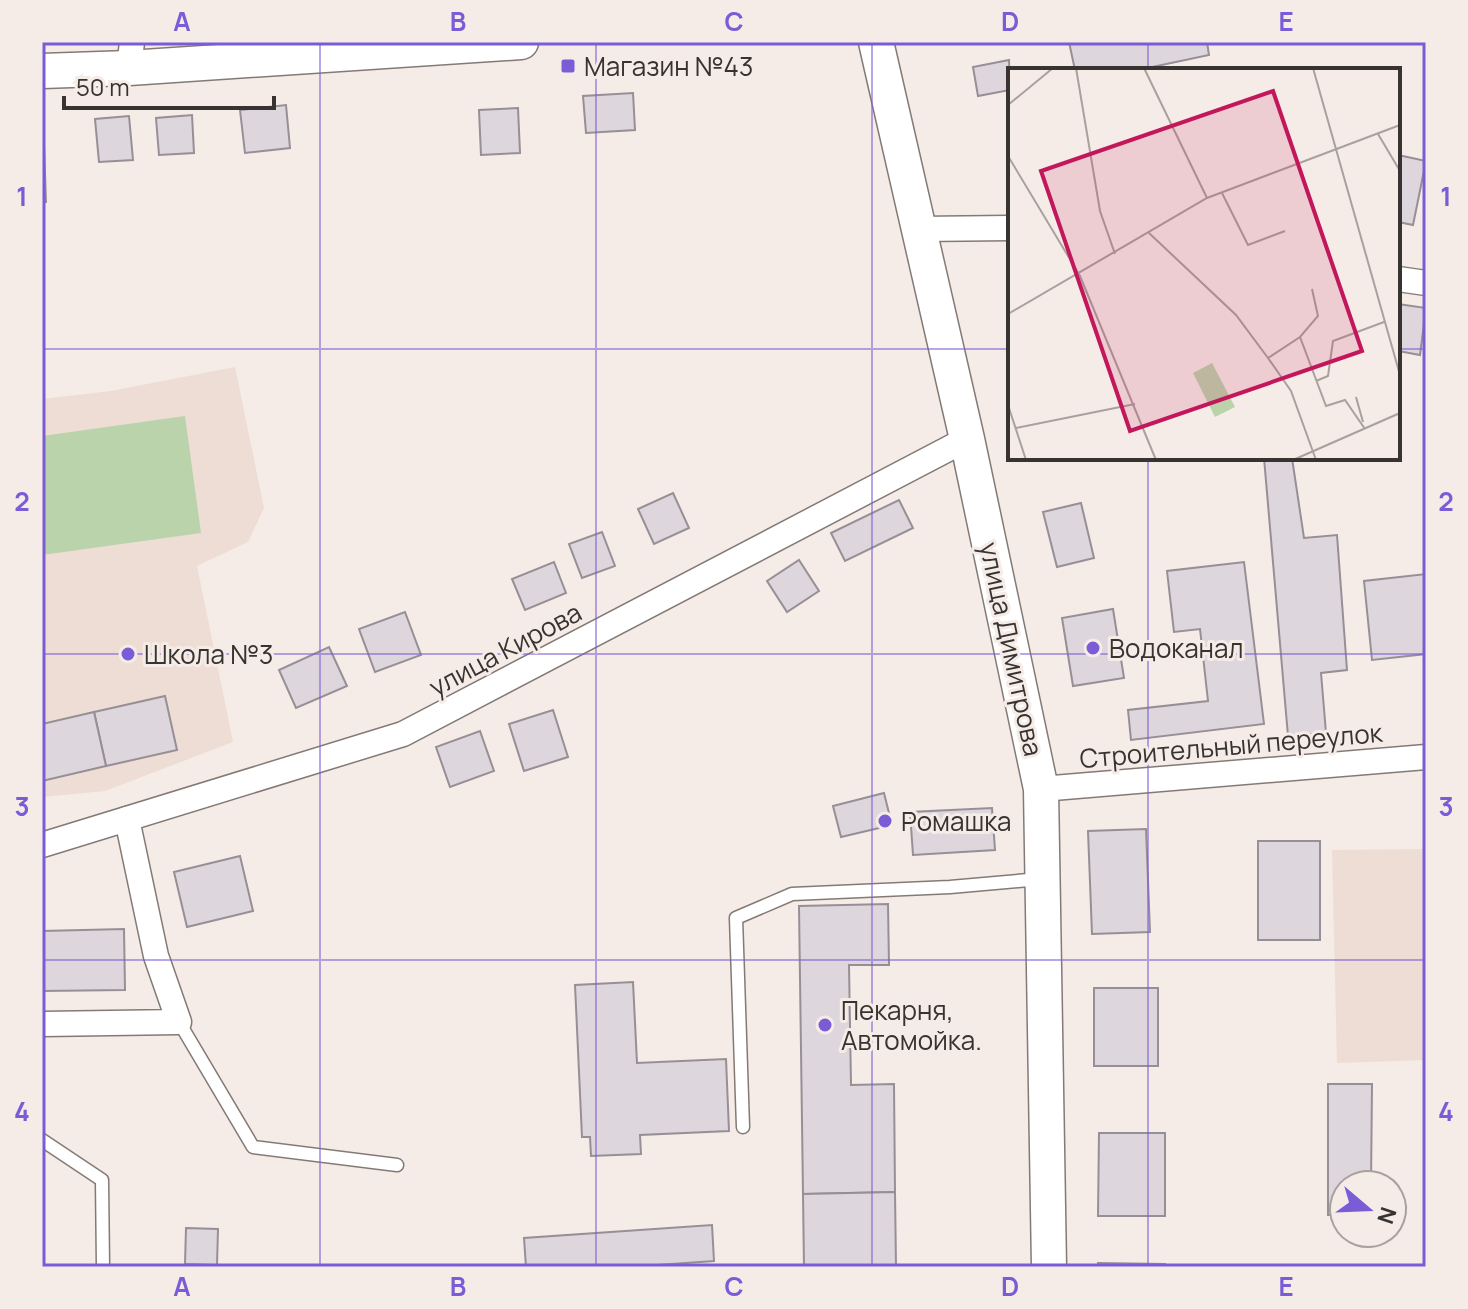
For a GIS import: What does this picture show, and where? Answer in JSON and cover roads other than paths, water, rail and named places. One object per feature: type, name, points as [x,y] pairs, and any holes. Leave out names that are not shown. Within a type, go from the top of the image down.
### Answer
[{"type":"street","points":[[42,71],[131,55],[521,42]]},
{"type":"street","name":"улица Димитрова","points":[[876,42],[967,439],[1041,789],[1049,1267]]},
{"type":"street","points":[[919,229],[1008,228]]},
{"type":"street","points":[[1400,279],[1426,283]]},
{"type":"street","name":"улица Кирова","points":[[42,845],[403,734],[967,439]]},
{"type":"street","name":"Строительный переулок","points":[[1041,789],[1426,757]]},
{"type":"street","points":[[42,1024],[179,1022],[156,956],[127,819]]},
{"type":"lane","points":[[743,1127],[736,918],[792,894],[950,887],[1043,879]]},
{"type":"lane","points":[[179,1022],[253,1147],[397,1165]]},
{"type":"lane","points":[[42,1140],[102,1180],[103,1267]]},
{"type":"place","name":"Магазин №43","points":[[568,66]]},
{"type":"place","name":"Водоканал","points":[[1093,648]]},
{"type":"place","name":"Школа №3","points":[[128,654]]},
{"type":"place","name":"Ромашка","points":[[885,821]]},
{"type":"place","name":"Пекарня, Автомойка.","points":[[825,1025]]}]
